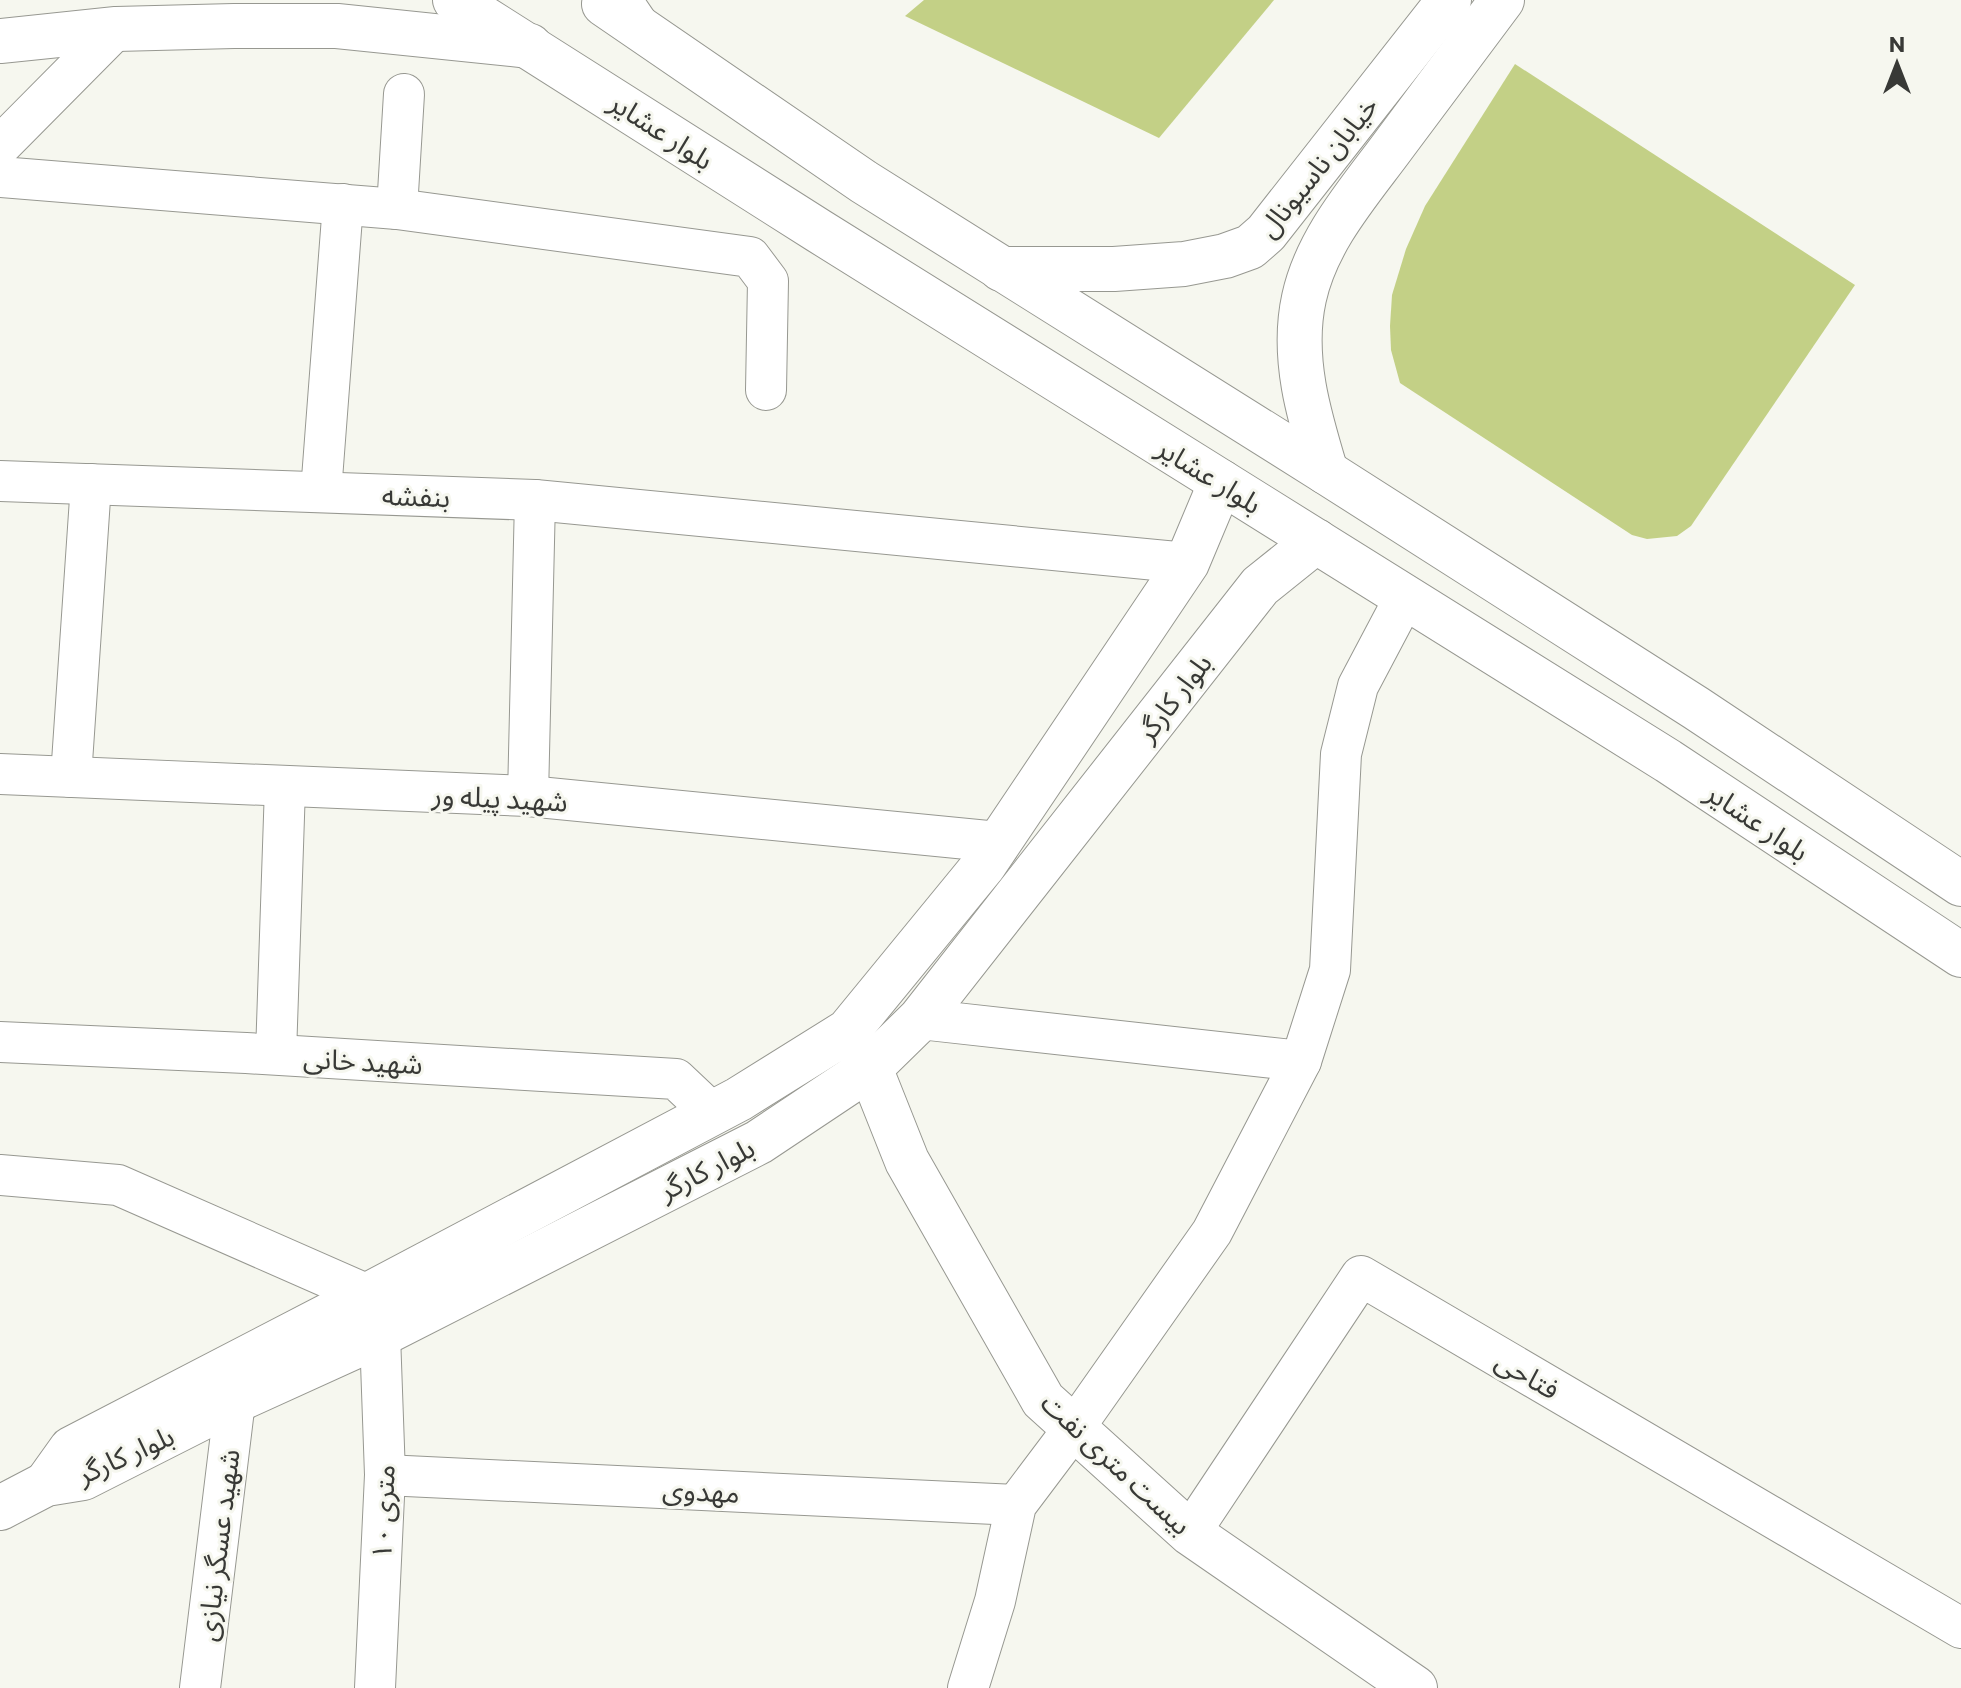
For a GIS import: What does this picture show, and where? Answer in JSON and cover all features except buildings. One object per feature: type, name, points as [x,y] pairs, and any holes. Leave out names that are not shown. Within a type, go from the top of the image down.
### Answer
[{"type":"street","name":"بلوار عشایر","points":[[455,0],[1668,761],[1961,955]]},
{"type":"street","points":[[598,0],[628,12],[864,182],[1696,708],[1961,884]]},
{"type":"street","name":"خیابان ناسیونال","points":[[1001,269],[1100,270],[1184,264],[1225,256],[1250,247],[1266,233],[1449,0]]},
{"type":"street","name":"خیابان ناسیونال","points":[[1326,472],[1306,401],[1300,351],[1304,298],[1311,275],[1335,224],[1502,0]]},
{"type":"street","points":[[0,41],[116,29],[337,26],[530,46]]},
{"type":"street","points":[[0,146],[116,29]]},
{"type":"street","points":[[397,209],[404,94]]},
{"type":"street","points":[[0,177],[397,209],[750,257],[768,281],[766,390]]},
{"type":"street","points":[[321,492],[343,204]]},
{"type":"street","name":"بنفشه","points":[[0,481],[535,500],[1187,563]]},
{"type":"street","name":"بلوار کارگر","points":[[46,1484],[83,1478],[235,1401],[848,1031],[984,865],[1187,563],[1221,482]]},
{"type":"street","points":[[71,777],[91,484]]},
{"type":"street","points":[[528,796],[535,500]]},
{"type":"street","name":"بلوار کارگر","points":[[46,1484],[71,1449],[759,1142],[870,1068],[920,1019],[1260,586],[1316,541]]},
{"type":"street","points":[[968,1688],[995,1601],[1016,1505],[1212,1232],[1301,1061],[1330,970],[1341,754],[1358,686],[1405,597]]},
{"type":"street","name":"شهید پیله ور","points":[[0,774],[528,796],[998,842]]},
{"type":"street","points":[[276,1054],[285,787]]},
{"type":"street","points":[[920,1019],[1301,1061]]},
{"type":"street","name":"بیست متری نفت","points":[[848,1031],[870,1068],[907,1161],[1043,1400],[1190,1533],[1415,1688]]},
{"type":"street","name":"شهید خانی","points":[[0,1042],[276,1054],[676,1079],[712,1113]]},
{"type":"street","points":[[0,1175],[118,1185],[374,1315]]},
{"type":"street","name":"فتاحی","points":[[1190,1533],[1361,1276],[1961,1628]]},
{"type":"street","name":"۱۰ متری","points":[[374,1315],[385,1475],[375,1688]]},
{"type":"street","name":"شهید عسگر نیازی","points":[[200,1688],[235,1401]]},
{"type":"street","name":"مهدوی","points":[[385,1475],[1016,1505]]},
{"type":"street","points":[[0,1508],[46,1484]]}]
